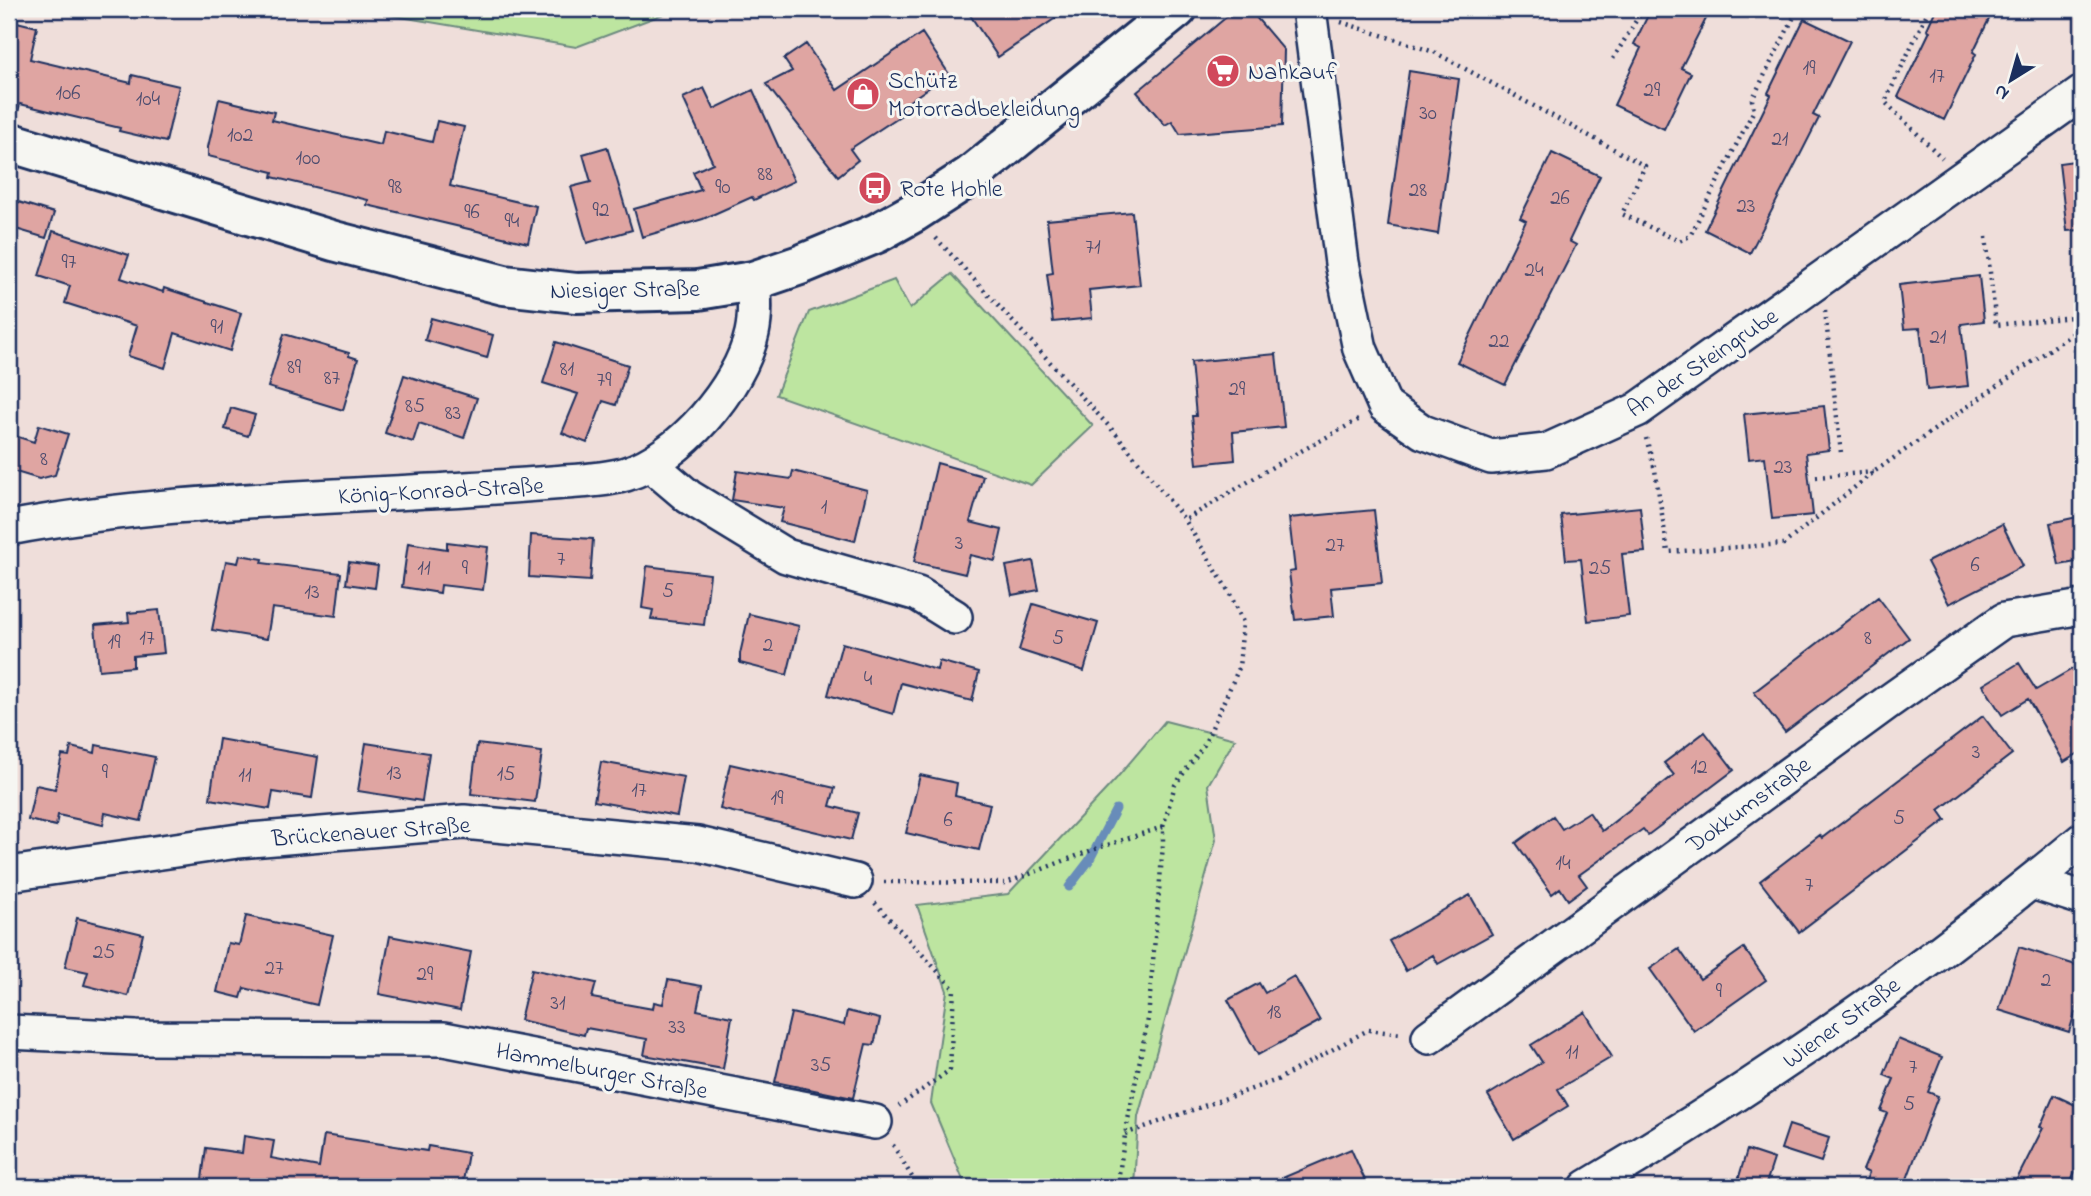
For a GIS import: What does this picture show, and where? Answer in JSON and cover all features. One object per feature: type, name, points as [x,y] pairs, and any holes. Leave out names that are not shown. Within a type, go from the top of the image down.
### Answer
[{"type":"main road","name":"Niesiger Straße","points":[[9,142],[334,241],[504,285],[576,293],[645,293],[698,289],[753,281],[877,233],[913,213],[970,176],[1177,9]]},
{"type":"street","points":[[1309,11],[1342,263],[1360,349],[1385,405]]},
{"type":"street","name":"An der Steingrube","points":[[1385,405],[1423,432],[1492,457],[1546,451],[1637,410],[2082,93]]},
{"type":"street","name":"König-Konrad-Straße","points":[[9,528],[111,512],[208,502],[582,481],[626,474],[650,464],[675,447],[720,398],[745,356],[752,334],[756,303],[753,281]]},
{"type":"street","points":[[650,464],[689,497],[786,556],[918,594],[955,617]]},
{"type":"street","name":"Dokkumstraße","points":[[1429,1037],[2004,620],[2082,607]]},
{"type":"street","name":"Brückenauer Straße","points":[[9,874],[238,841],[464,822],[698,844],[855,881]]},
{"type":"street","name":"Wiener Straße","points":[[1606,1183],[1808,1049],[2032,882],[2082,841]]},
{"type":"street","points":[[2032,882],[2082,898]]},
{"type":"street","name":"Hammelburger Straße","points":[[9,1032],[136,1038],[444,1039],[875,1122]]},
{"type":"path","points":[[1613,60],[1643,9]]},
{"type":"path","points":[[1309,11],[1434,52],[1645,166],[1622,214],[1679,241],[1690,236],[1754,110],[1752,100],[1798,9]]},
{"type":"path","points":[[1929,9],[1885,102],[1963,178]]},
{"type":"path","points":[[913,213],[1117,436],[1185,520],[1229,592],[1243,622],[1239,668],[1204,745],[1175,785],[1163,827],[1163,858],[1148,1019],[1117,1187]]},
{"type":"path","points":[[1986,237],[1996,325],[2082,316]]},
{"type":"path","points":[[1822,278],[1841,453]]},
{"type":"path","points":[[1637,410],[1655,470],[1668,552],[1784,544],[1875,471],[2082,327]]},
{"type":"path","points":[[1185,520],[1279,463],[1385,405]]},
{"type":"path","points":[[1816,477],[1875,471]]},
{"type":"path","points":[[855,881],[1006,883],[1163,827]]},
{"type":"path","points":[[855,881],[954,989],[950,1070],[875,1122]]},
{"type":"path","points":[[1125,1135],[1277,1080],[1368,1030],[1429,1037]]},
{"type":"path","points":[[896,1148],[918,1187]]},
{"type":"green space","points":[[354,9],[677,9],[576,47]]},
{"type":"green space","points":[[952,274],[1093,426],[1031,485],[776,395],[809,312],[894,280],[910,309]]},
{"type":"green space","points":[[1165,721],[1235,739],[1208,785],[1216,840],[1138,1117],[1134,1187],[966,1187],[931,1103],[947,991],[917,905],[1008,894],[1115,780]]},
{"type":"building","points":[[966,9],[1069,9],[998,57]]},
{"type":"building","name":"Nahkauf","points":[[1236,9],[1249,9],[1284,50],[1282,126],[1180,134],[1172,121],[1165,125],[1137,92]]},
{"type":"building","points":[[1651,9],[1711,9],[1681,68],[1691,73],[1664,129],[1614,105],[1641,48],[1634,44]]},
{"type":"building","points":[[1936,9],[1994,9],[1944,120],[1898,97],[1930,31],[1927,29]]},
{"type":"building","points":[[1804,19],[1850,41],[1813,115],[1819,118],[1750,253],[1705,230],[1771,95],[1768,93]]},
{"type":"building","points":[[9,20],[37,27],[30,59],[131,83],[132,75],[179,86],[166,142],[20,104],[18,112],[9,111]]},
{"type":"building","points":[[922,33],[949,74],[908,102],[912,108],[850,149],[858,160],[838,176],[766,84],[792,71],[784,59],[806,44],[837,90]]},
{"type":"building","points":[[1409,71],[1459,79],[1438,234],[1388,225]]},
{"type":"building","points":[[704,88],[714,109],[753,90],[794,181],[754,200],[752,197],[703,219],[642,237],[634,209],[701,190],[693,172],[713,163],[683,98]]},
{"type":"building","points":[[219,99],[274,112],[272,120],[381,145],[384,131],[432,142],[437,121],[464,127],[450,186],[536,206],[528,243],[367,205],[368,200],[272,177],[273,172],[208,156]]},
{"type":"building","points":[[607,147],[632,230],[587,243],[571,187],[591,182],[583,154]]},
{"type":"building","points":[[1552,153],[1600,176],[1569,241],[1576,245],[1505,385],[1457,362],[1526,221],[1520,218]]},
{"type":"building","points":[[2082,160],[2082,230],[2067,231],[2059,163]]},
{"type":"building","points":[[9,199],[54,213],[46,238],[9,227]]},
{"type":"building","points":[[1132,212],[1140,285],[1089,290],[1092,318],[1053,322],[1047,274],[1053,273],[1047,220]]},
{"type":"building","points":[[53,231],[129,255],[121,278],[163,292],[164,288],[241,313],[230,351],[175,333],[165,368],[128,356],[137,326],[65,303],[70,286],[39,276]]},
{"type":"building","points":[[1979,276],[1984,321],[1961,324],[1968,386],[1927,390],[1920,328],[1904,329],[1899,285]]},
{"type":"building","points":[[431,318],[493,335],[487,358],[425,340]]},
{"type":"building","points":[[284,334],[349,353],[349,356],[358,359],[343,410],[268,387]]},
{"type":"building","points":[[556,342],[628,365],[616,405],[603,401],[587,443],[562,433],[578,394],[543,383]]},
{"type":"building","points":[[1276,354],[1284,427],[1233,432],[1235,460],[1197,464],[1192,416],[1196,416],[1191,362]]},
{"type":"building","points":[[404,375],[477,398],[464,438],[419,423],[413,442],[385,433]]},
{"type":"building","points":[[1824,406],[1829,450],[1806,453],[1813,515],[1772,519],[1765,457],[1749,459],[1744,414]]},
{"type":"building","points":[[231,408],[255,415],[248,436],[225,429]]},
{"type":"building","points":[[39,425],[68,434],[55,475],[39,479],[9,470],[9,434],[34,442]]},
{"type":"building","points":[[937,463],[983,476],[970,522],[1002,530],[995,561],[970,555],[965,574],[914,562]]},
{"type":"building","points":[[737,471],[791,479],[793,471],[867,490],[855,541],[780,522],[784,508],[732,500]]},
{"type":"building","points":[[1640,507],[1645,552],[1622,554],[1629,616],[1588,621],[1581,559],[1566,560],[1561,515]]},
{"type":"building","points":[[1374,510],[1382,583],[1331,588],[1334,616],[1295,620],[1289,572],[1295,571],[1289,518]]},
{"type":"building","points":[[2082,516],[2082,561],[2059,565],[2050,523]]},
{"type":"building","points":[[2002,524],[2023,566],[1949,604],[1927,562]]},
{"type":"building","points":[[531,535],[593,539],[590,581],[529,577]]},
{"type":"building","points":[[447,542],[488,547],[483,590],[441,585],[440,593],[402,587],[408,543],[447,549]]},
{"type":"building","points":[[240,555],[263,559],[262,563],[341,573],[336,616],[272,608],[267,639],[212,630],[226,561],[238,563]]},
{"type":"building","points":[[1033,561],[1039,590],[1012,595],[1006,566]]},
{"type":"building","points":[[349,562],[378,566],[375,588],[346,584]]},
{"type":"building","points":[[647,566],[710,574],[704,625],[651,619],[653,610],[642,608]]},
{"type":"building","points":[[1878,597],[1909,638],[1785,732],[1754,692]]},
{"type":"building","points":[[1033,604],[1098,623],[1084,671],[1019,650]]},
{"type":"building","points":[[159,610],[164,653],[133,656],[133,667],[99,670],[95,625],[129,622],[128,613]]},
{"type":"building","points":[[749,614],[799,626],[787,675],[740,663]]},
{"type":"building","points":[[842,643],[937,670],[939,661],[979,672],[972,701],[901,683],[893,714],[828,695]]},
{"type":"building","points":[[2019,663],[2036,690],[2074,668],[2082,684],[2082,751],[2064,762],[2028,699],[2002,715],[1983,685]]},
{"type":"building","points":[[1983,716],[2012,754],[1939,810],[1946,820],[1799,932],[1760,881],[1820,835],[1822,838]]},
{"type":"building","points":[[1705,732],[1734,770],[1648,835],[1643,829],[1579,875],[1587,886],[1568,900],[1560,888],[1552,894],[1516,843],[1553,816],[1562,829],[1589,812],[1602,831],[1674,775],[1664,763]]},
{"type":"building","points":[[219,739],[318,757],[312,798],[273,792],[270,809],[210,799]]},
{"type":"building","points":[[366,743],[429,753],[422,801],[358,791]]},
{"type":"building","points":[[477,744],[542,752],[535,802],[471,794]]},
{"type":"building","points":[[96,745],[155,757],[141,821],[105,813],[103,825],[58,815],[56,826],[28,820],[36,785],[55,789],[62,755],[69,756],[71,747],[95,753]]},
{"type":"building","points":[[601,762],[684,777],[677,816],[594,801]]},
{"type":"building","points":[[730,764],[835,788],[830,806],[858,813],[851,840],[720,809]]},
{"type":"building","points":[[920,775],[957,783],[955,796],[990,804],[979,850],[906,833]]},
{"type":"building","points":[[1470,895],[1492,934],[1438,964],[1433,955],[1406,971],[1389,941]]},
{"type":"building","points":[[246,916],[333,935],[317,1005],[244,988],[241,998],[217,992],[228,943],[239,945]]},
{"type":"building","points":[[77,918],[143,934],[128,996],[84,985],[88,972],[65,967]]},
{"type":"building","points":[[390,936],[471,952],[460,1010],[379,994]]},
{"type":"building","points":[[2019,947],[2082,967],[2082,991],[2069,1032],[1999,1010]]},
{"type":"building","points":[[1744,948],[1766,980],[1694,1031],[1650,969],[1679,949],[1700,979]]},
{"type":"building","points":[[532,969],[596,983],[592,998],[653,1009],[654,1002],[663,1004],[668,980],[702,986],[697,1010],[732,1017],[723,1069],[644,1055],[647,1039],[586,1028],[584,1035],[520,1020]]},
{"type":"building","points":[[1294,976],[1320,1021],[1258,1055],[1228,1000],[1259,983],[1265,993]]},
{"type":"building","points":[[847,1011],[880,1019],[874,1045],[866,1044],[853,1098],[775,1082],[791,1013],[844,1025]]},
{"type":"building","points":[[1585,1012],[1612,1057],[1558,1089],[1568,1106],[1514,1139],[1488,1095],[1542,1062],[1531,1045]]},
{"type":"building","points":[[1898,1039],[1942,1057],[1928,1092],[1938,1096],[1904,1187],[1863,1187],[1869,1173],[1863,1170],[1887,1113],[1881,1111],[1894,1079],[1884,1075]]},
{"type":"building","points":[[2054,1095],[2082,1108],[2082,1155],[2069,1187],[2013,1187],[2043,1128],[2040,1127]]},
{"type":"building","points":[[1789,1125],[1829,1138],[1821,1162],[1781,1149]]},
{"type":"building","points":[[324,1135],[427,1151],[428,1146],[468,1153],[462,1187],[201,1187],[206,1148],[242,1153],[244,1136],[274,1141],[271,1158],[319,1167]]},
{"type":"building","points":[[1351,1149],[1368,1187],[1261,1187]]},
{"type":"building","points":[[1747,1150],[1774,1159],[1765,1187],[1736,1187]]},
{"type":"waterway","points":[[1069,887],[1089,861],[1116,809]]},
{"type":"place","name":"Nahkauf","points":[[1223,71]]},
{"type":"place","name":"Schütz Motorradbekleidung","points":[[863,94]]},
{"type":"place","name":"Rote Hohle","points":[[875,188]]}]
